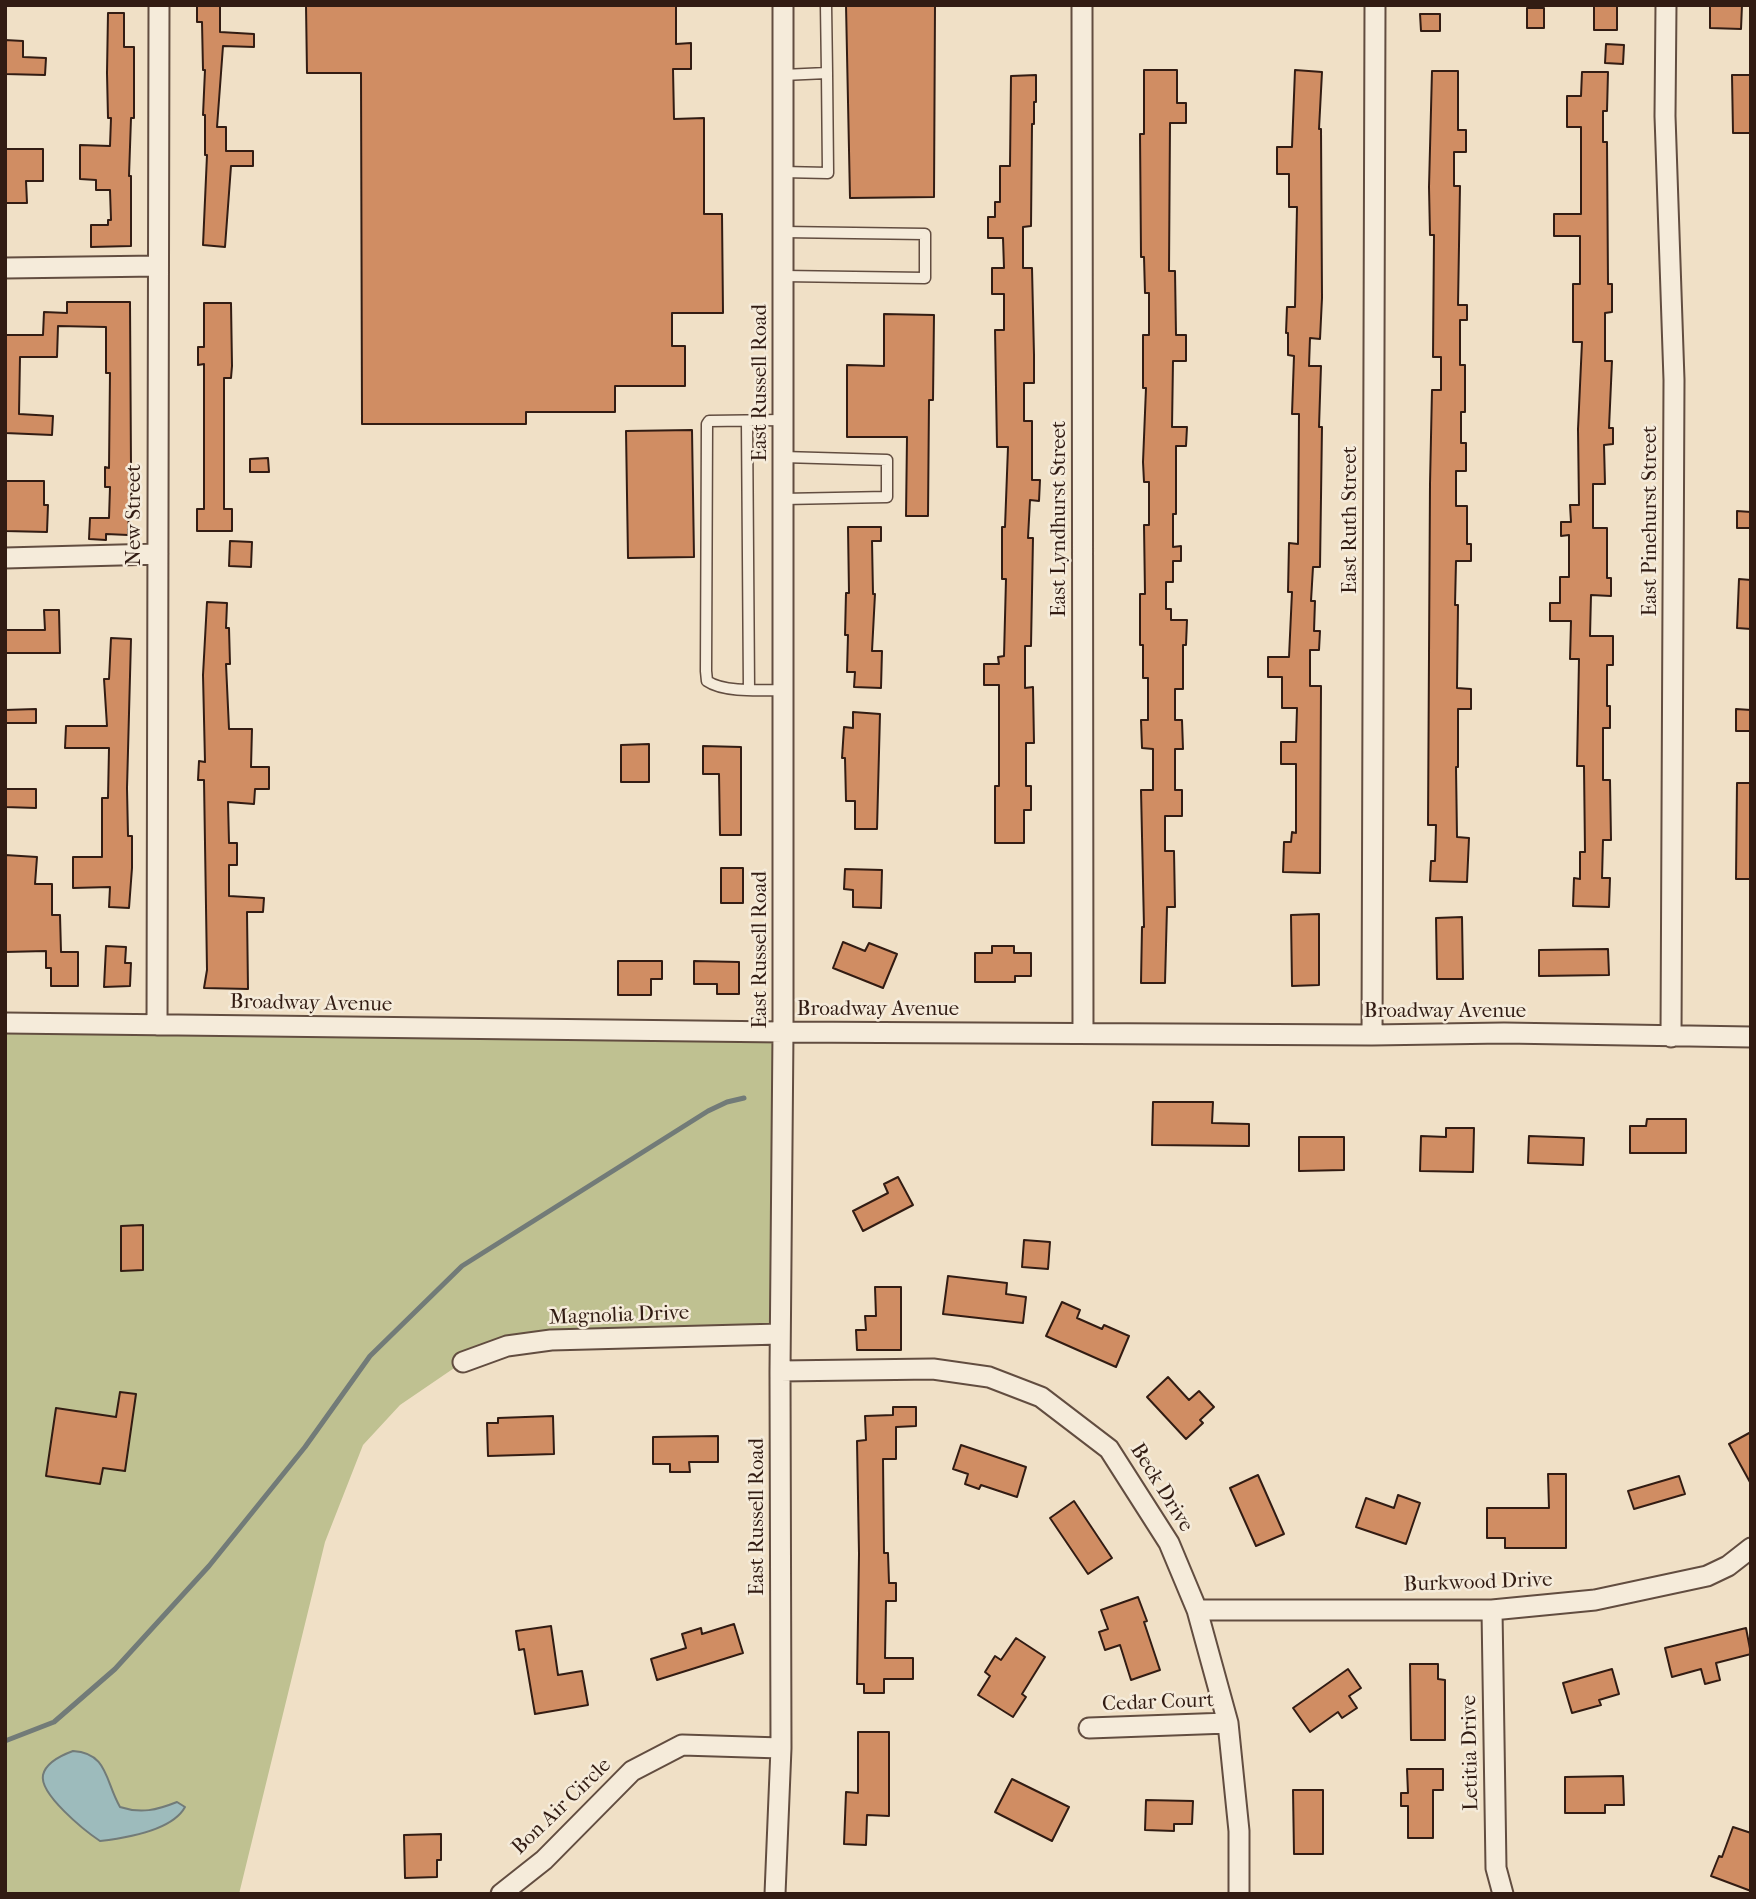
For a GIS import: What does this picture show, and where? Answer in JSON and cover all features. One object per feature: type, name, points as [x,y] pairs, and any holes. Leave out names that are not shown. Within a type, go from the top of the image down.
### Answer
[{"type":"street","name":"New Street","points":[[158,1025],[159,5]]},
{"type":"street","name":"East Russell Road","points":[[775,1894],[781,1748],[783,5]]},
{"type":"street","name":"East Lyndhurst Street","points":[[1082,5],[1083,1033]]},
{"type":"street","name":"East Ruth Street","points":[[1372,1035],[1375,5]]},
{"type":"street","name":"East Pinehurst Street","points":[[1666,5],[1665,116],[1674,380],[1671,1037]]},
{"type":"street","points":[[5,268],[158,267]]},
{"type":"street","points":[[5,558],[158,554]]},
{"type":"street","name":"Broadway Avenue","points":[[5,1023],[783,1032],[1372,1035],[1504,1033],[1751,1037]]},
{"type":"street","name":"Magnolia Drive","points":[[463,1362],[507,1346],[551,1340],[780,1334]]},
{"type":"street","name":"Beck Drive","points":[[780,1371],[933,1369],[989,1377],[1041,1396],[1109,1449],[1169,1543],[1197,1610],[1228,1723],[1239,1831],[1239,1894]]},
{"type":"street","name":"Burkwood Drive","points":[[1197,1610],[1492,1610],[1595,1600],[1707,1576],[1728,1566],[1751,1548]]},
{"type":"street","name":"Letitia Drive","points":[[1492,1610],[1496,1868],[1503,1894]]},
{"type":"street","name":"Cedar Court","points":[[1089,1728],[1228,1723]]},
{"type":"street","name":"Bon Air Circle","points":[[501,1894],[544,1860],[632,1771],[682,1745],[781,1748]]},
{"type":"lane","points":[[783,172],[828,173],[826,5]]},
{"type":"lane","points":[[783,75],[827,74]]},
{"type":"lane","points":[[783,232],[925,234],[925,278],[783,276]]},
{"type":"lane","points":[[783,420],[709,421],[707,424],[706,671],[708,681],[713,685],[749,690],[783,690]]},
{"type":"lane","points":[[747,421],[749,690]]},
{"type":"lane","points":[[783,457],[887,460],[887,497],[783,499]]},
{"type":"green space","points":[[5,1023],[783,1033],[780,1334],[551,1340],[463,1362],[400,1405],[363,1445],[325,1542],[239,1894],[5,1894]]},
{"type":"water","points":[[73,1751],[93,1757],[99,1763],[120,1807],[149,1810],[177,1802],[185,1807],[179,1815],[159,1828],[100,1841],[55,1802],[44,1783],[43,1775],[47,1766]]},
{"type":"building","points":[[197,5],[220,5],[220,32],[254,34],[254,47],[223,46],[217,127],[226,127],[226,151],[253,151],[253,166],[231,166],[225,247],[203,245],[207,155],[203,115],[205,70],[202,22],[197,22]]},
{"type":"building","points":[[306,5],[676,5],[676,44],[691,43],[691,69],[673,69],[674,119],[704,118],[704,214],[722,214],[723,313],[672,313],[672,346],[685,346],[685,386],[615,386],[615,412],[526,412],[526,424],[362,424],[361,73],[307,73]]},
{"type":"building","points":[[846,5],[935,5],[934,197],[850,198]]},
{"type":"building","points":[[1594,5],[1617,5],[1617,30],[1594,30]]},
{"type":"building","points":[[1710,5],[1742,5],[1741,29],[1710,28]]},
{"type":"building","points":[[1527,8],[1544,8],[1544,28],[1527,28]]},
{"type":"building","points":[[108,13],[124,13],[124,47],[134,47],[134,118],[131,118],[129,176],[131,246],[91,247],[91,225],[108,225],[108,220],[111,220],[110,190],[96,190],[96,180],[80,179],[80,145],[110,146]]},
{"type":"building","points":[[1420,14],[1440,14],[1440,31],[1421,31]]},
{"type":"building","points":[[5,40],[23,41],[23,57],[46,58],[45,75],[5,74]]},
{"type":"building","points":[[1606,44],[1624,45],[1623,64],[1605,63]]},
{"type":"building","points":[[1144,70],[1177,70],[1177,103],[1186,103],[1186,123],[1170,123],[1169,271],[1175,271],[1176,335],[1186,335],[1186,361],[1173,361],[1172,427],[1187,427],[1186,446],[1176,446],[1173,547],[1181,546],[1181,561],[1173,561],[1173,582],[1166,582],[1166,609],[1171,609],[1171,620],[1187,620],[1186,645],[1183,645],[1183,689],[1175,689],[1175,720],[1182,720],[1183,749],[1175,749],[1175,790],[1182,790],[1182,816],[1165,816],[1165,851],[1174,851],[1175,907],[1167,907],[1165,983],[1141,983],[1144,927],[1141,790],[1153,790],[1153,749],[1142,748],[1141,720],[1148,720],[1148,678],[1143,678],[1143,645],[1140,645],[1140,594],[1145,594],[1144,525],[1149,525],[1149,482],[1144,482],[1143,462],[1146,388],[1143,388],[1143,335],[1149,335],[1149,293],[1145,293],[1144,257],[1141,257],[1140,134],[1144,134]]},
{"type":"building","points":[[1295,70],[1322,72],[1319,129],[1322,298],[1320,339],[1310,338],[1309,366],[1321,366],[1320,567],[1313,567],[1311,601],[1315,601],[1314,631],[1320,631],[1319,650],[1310,650],[1310,686],[1321,686],[1320,873],[1283,872],[1284,842],[1291,842],[1292,832],[1296,833],[1296,764],[1281,764],[1281,742],[1296,742],[1297,708],[1282,708],[1282,677],[1268,677],[1268,657],[1289,657],[1292,592],[1288,592],[1289,543],[1298,544],[1299,414],[1292,414],[1294,356],[1288,355],[1286,333],[1287,307],[1295,307],[1297,207],[1289,207],[1289,174],[1277,174],[1277,147],[1292,147]]},
{"type":"building","points":[[1432,71],[1458,71],[1458,130],[1466,130],[1466,152],[1454,152],[1454,186],[1460,186],[1458,305],[1467,305],[1467,320],[1460,320],[1460,365],[1465,365],[1465,412],[1461,412],[1461,443],[1466,443],[1466,471],[1456,471],[1456,506],[1467,506],[1467,544],[1471,544],[1471,561],[1456,561],[1455,605],[1458,605],[1457,688],[1471,689],[1471,709],[1458,709],[1456,767],[1457,837],[1469,838],[1467,882],[1430,881],[1431,861],[1435,861],[1436,825],[1428,825],[1432,390],[1441,390],[1441,357],[1433,357],[1434,235],[1430,235],[1429,187]]},
{"type":"building","points":[[1582,72],[1608,72],[1607,111],[1603,111],[1603,142],[1607,142],[1608,284],[1612,284],[1612,312],[1605,313],[1605,361],[1612,361],[1609,428],[1613,428],[1613,444],[1604,445],[1605,484],[1593,484],[1593,528],[1607,528],[1607,578],[1611,578],[1611,596],[1591,595],[1590,636],[1613,636],[1613,665],[1607,665],[1610,728],[1603,728],[1603,780],[1610,780],[1611,840],[1603,840],[1602,878],[1610,878],[1609,907],[1573,906],[1574,878],[1580,879],[1580,852],[1585,852],[1584,766],[1577,766],[1579,659],[1570,659],[1571,621],[1550,621],[1550,603],[1560,603],[1560,577],[1569,577],[1569,535],[1561,536],[1561,522],[1571,522],[1570,505],[1579,505],[1578,429],[1582,342],[1573,342],[1573,284],[1580,284],[1580,236],[1554,236],[1554,214],[1581,214],[1581,127],[1567,127],[1567,96],[1581,96]]},
{"type":"building","points":[[1036,75],[1036,102],[1032,124],[1031,226],[1023,227],[1023,268],[1032,268],[1034,355],[1034,383],[1024,383],[1024,421],[1032,421],[1032,480],[1040,480],[1039,501],[1030,500],[1028,538],[1033,538],[1031,646],[1025,646],[1025,688],[1033,687],[1034,743],[1026,743],[1026,786],[1031,786],[1031,810],[1024,810],[1024,843],[995,843],[995,786],[999,786],[999,685],[984,685],[984,664],[999,664],[998,657],[1004,656],[1006,579],[1002,579],[1002,527],[1005,527],[1008,447],[997,447],[995,330],[1004,330],[1004,294],[992,294],[992,268],[1004,268],[1003,238],[988,238],[988,217],[995,217],[995,202],[1000,202],[1000,166],[1010,166],[1011,76]]},
{"type":"building","points":[[1732,75],[1751,75],[1751,133],[1733,133]]},
{"type":"building","points":[[5,149],[43,149],[43,181],[26,181],[27,203],[5,203]]},
{"type":"building","points":[[67,302],[130,302],[131,468],[128,535],[106,534],[106,540],[89,539],[90,518],[109,518],[110,487],[105,487],[105,467],[109,468],[110,373],[106,373],[106,327],[58,326],[57,357],[20,357],[19,414],[53,416],[52,435],[5,433],[5,335],[43,335],[44,312],[67,313]]},
{"type":"building","points":[[204,303],[231,303],[231,378],[224,378],[224,509],[232,509],[232,531],[197,531],[197,509],[204,509],[204,364],[198,365],[198,347],[204,347]]},
{"type":"building","points":[[884,314],[934,315],[933,400],[929,400],[928,516],[906,516],[907,437],[847,437],[847,365],[884,366]]},
{"type":"building","points":[[692,430],[694,557],[628,558],[626,431]]},
{"type":"building","points":[[268,458],[269,472],[250,472],[250,459]]},
{"type":"building","points":[[5,481],[44,481],[44,505],[48,505],[47,532],[5,531]]},
{"type":"building","points":[[1737,511],[1751,512],[1751,528],[1737,528]]},
{"type":"building","points":[[848,527],[881,527],[881,541],[872,541],[875,594],[872,651],[882,651],[881,688],[854,687],[855,672],[847,672],[848,635],[845,635],[846,593],[849,593]]},
{"type":"building","points":[[230,541],[252,542],[251,567],[229,566]]},
{"type":"building","points":[[1739,579],[1751,580],[1751,629],[1737,628]]},
{"type":"building","points":[[207,602],[227,603],[229,729],[252,729],[251,767],[269,767],[269,789],[255,789],[254,804],[228,802],[229,843],[237,843],[237,865],[229,865],[229,896],[264,898],[263,912],[247,912],[248,989],[204,988],[207,970],[204,780],[198,780],[199,761],[205,762],[203,675]]},
{"type":"building","points":[[44,610],[59,610],[60,653],[5,653],[5,630],[45,630]]},
{"type":"building","points":[[111,638],[131,639],[127,788],[128,836],[132,836],[129,908],[109,907],[110,887],[73,888],[73,857],[102,857],[102,798],[108,798],[109,748],[65,748],[66,726],[107,726],[104,679],[109,679]]},
{"type":"building","points":[[36,709],[36,723],[5,723],[5,710]]},
{"type":"building","points":[[1736,709],[1751,710],[1751,731],[1736,731]]},
{"type":"building","points":[[853,712],[880,714],[877,829],[855,829],[855,801],[846,801],[845,758],[842,758],[844,727],[853,728]]},
{"type":"building","points":[[649,744],[649,782],[621,782],[621,745]]},
{"type":"building","points":[[703,746],[741,747],[741,835],[720,835],[719,774],[703,774]]},
{"type":"building","points":[[1737,783],[1751,783],[1751,879],[1736,879]]},
{"type":"building","points":[[5,789],[36,789],[36,808],[5,807]]},
{"type":"building","points":[[5,855],[37,857],[35,884],[52,884],[52,915],[60,915],[61,952],[78,952],[78,986],[51,986],[51,968],[46,968],[46,951],[5,952]]},
{"type":"building","points":[[721,868],[743,868],[743,903],[721,903]]},
{"type":"building","points":[[845,869],[882,870],[881,908],[853,907],[853,890],[844,889]]},
{"type":"building","points":[[1319,914],[1319,985],[1292,986],[1291,915]]},
{"type":"building","points":[[1462,917],[1463,979],[1437,979],[1436,918]]},
{"type":"building","points":[[843,942],[865,951],[869,943],[897,954],[883,988],[833,968]]},
{"type":"building","points":[[106,946],[126,947],[125,963],[131,963],[130,986],[104,987]]},
{"type":"building","points":[[992,946],[1014,946],[1014,953],[1031,953],[1031,976],[1015,976],[1015,982],[975,982],[975,953],[992,953]]},
{"type":"building","points":[[1608,949],[1609,975],[1539,976],[1539,950]]},
{"type":"building","points":[[618,961],[662,961],[662,979],[651,979],[651,995],[618,995]]},
{"type":"building","points":[[694,961],[739,962],[739,994],[717,994],[717,984],[694,984]]},
{"type":"building","points":[[1153,1102],[1213,1102],[1212,1123],[1249,1124],[1249,1146],[1152,1145]]},
{"type":"building","points":[[1647,1119],[1686,1119],[1686,1153],[1630,1153],[1630,1126],[1646,1126]]},
{"type":"building","points":[[1446,1128],[1474,1128],[1473,1172],[1420,1171],[1421,1136],[1446,1137]]},
{"type":"building","points":[[1529,1136],[1584,1138],[1583,1165],[1528,1163]]},
{"type":"building","points":[[1299,1137],[1344,1137],[1344,1170],[1299,1171]]},
{"type":"building","points":[[898,1177],[913,1205],[863,1231],[853,1211],[888,1193],[884,1184]]},
{"type":"building","points":[[143,1225],[143,1270],[121,1271],[121,1226]]},
{"type":"building","points":[[1024,1240],[1050,1242],[1048,1269],[1022,1267]]},
{"type":"building","points":[[948,1276],[1007,1283],[1006,1294],[1026,1297],[1023,1323],[943,1314]]},
{"type":"building","points":[[875,1287],[901,1287],[901,1350],[857,1350],[856,1330],[866,1330],[865,1316],[876,1316]]},
{"type":"building","points":[[1062,1302],[1080,1310],[1077,1318],[1102,1329],[1104,1325],[1129,1336],[1116,1367],[1046,1336]]},
{"type":"building","points":[[1168,1377],[1189,1400],[1199,1391],[1214,1407],[1200,1420],[1203,1423],[1186,1439],[1147,1397]]},
{"type":"building","points":[[120,1392],[136,1394],[125,1471],[103,1468],[100,1484],[46,1476],[56,1408],[116,1417]]},
{"type":"building","points":[[893,1407],[916,1407],[916,1426],[896,1427],[896,1459],[883,1459],[884,1553],[888,1553],[889,1583],[896,1583],[896,1601],[886,1601],[885,1658],[913,1658],[913,1679],[884,1679],[884,1693],[864,1693],[864,1684],[857,1684],[857,1441],[866,1440],[865,1416],[893,1415]]},
{"type":"building","points":[[553,1416],[554,1454],[488,1456],[487,1423],[498,1423],[498,1418]]},
{"type":"building","points":[[1751,1432],[1751,1484],[1729,1444]]},
{"type":"building","points":[[718,1436],[718,1462],[689,1462],[690,1472],[670,1472],[670,1464],[653,1464],[653,1437]]},
{"type":"building","points":[[961,1445],[1026,1467],[1017,1497],[981,1485],[979,1489],[965,1484],[968,1474],[953,1469]]},
{"type":"building","points":[[1548,1474],[1566,1474],[1566,1548],[1505,1548],[1505,1538],[1487,1538],[1487,1508],[1549,1508]]},
{"type":"building","points":[[1258,1475],[1284,1534],[1256,1546],[1230,1488]]},
{"type":"building","points":[[1679,1476],[1685,1494],[1634,1509],[1628,1491]]},
{"type":"building","points":[[1398,1495],[1420,1503],[1406,1544],[1356,1527],[1366,1498],[1394,1508]]},
{"type":"building","points":[[1074,1501],[1112,1558],[1088,1574],[1050,1518]]},
{"type":"building","points":[[1138,1597],[1160,1670],[1131,1680],[1120,1645],[1105,1650],[1099,1632],[1108,1629],[1101,1610]]},
{"type":"building","points":[[734,1624],[743,1653],[657,1680],[651,1659],[686,1648],[682,1634],[701,1628],[702,1634]]},
{"type":"building","points":[[551,1626],[558,1675],[582,1671],[588,1705],[535,1714],[524,1649],[519,1650],[516,1631]]},
{"type":"building","points":[[1746,1628],[1751,1654],[1716,1663],[1720,1680],[1705,1684],[1701,1669],[1672,1677],[1665,1648]]},
{"type":"building","points":[[1016,1638],[1045,1657],[1022,1694],[1026,1697],[1013,1717],[978,1695],[990,1676],[985,1672],[995,1656],[1001,1660]]},
{"type":"building","points":[[1410,1664],[1438,1664],[1438,1679],[1445,1680],[1445,1740],[1411,1740]]},
{"type":"building","points":[[1348,1669],[1361,1688],[1349,1696],[1357,1708],[1342,1718],[1338,1712],[1310,1732],[1293,1708]]},
{"type":"building","points":[[1612,1669],[1619,1694],[1599,1700],[1601,1705],[1572,1713],[1563,1683]]},
{"type":"building","points":[[858,1732],[889,1732],[889,1816],[867,1815],[866,1845],[844,1844],[846,1792],[858,1793]]},
{"type":"building","points":[[1407,1769],[1443,1769],[1443,1790],[1433,1790],[1433,1838],[1408,1838],[1408,1806],[1401,1806],[1401,1793],[1408,1793]]},
{"type":"building","points":[[1623,1776],[1624,1805],[1605,1805],[1605,1813],[1565,1813],[1565,1777]]},
{"type":"building","points":[[1012,1779],[1069,1807],[1052,1841],[995,1812]]},
{"type":"building","points":[[1293,1790],[1323,1790],[1323,1854],[1294,1854]]},
{"type":"building","points":[[1146,1800],[1193,1801],[1192,1824],[1174,1824],[1174,1831],[1145,1830]]},
{"type":"building","points":[[1733,1827],[1751,1833],[1751,1891],[1711,1876],[1719,1856],[1722,1857]]},
{"type":"building","points":[[441,1834],[441,1860],[437,1860],[437,1877],[405,1878],[404,1835]]},
{"type":"waterway","points":[[5,1741],[54,1722],[115,1669],[209,1566],[305,1447],[370,1356],[462,1266],[708,1111],[744,1098]]}]
